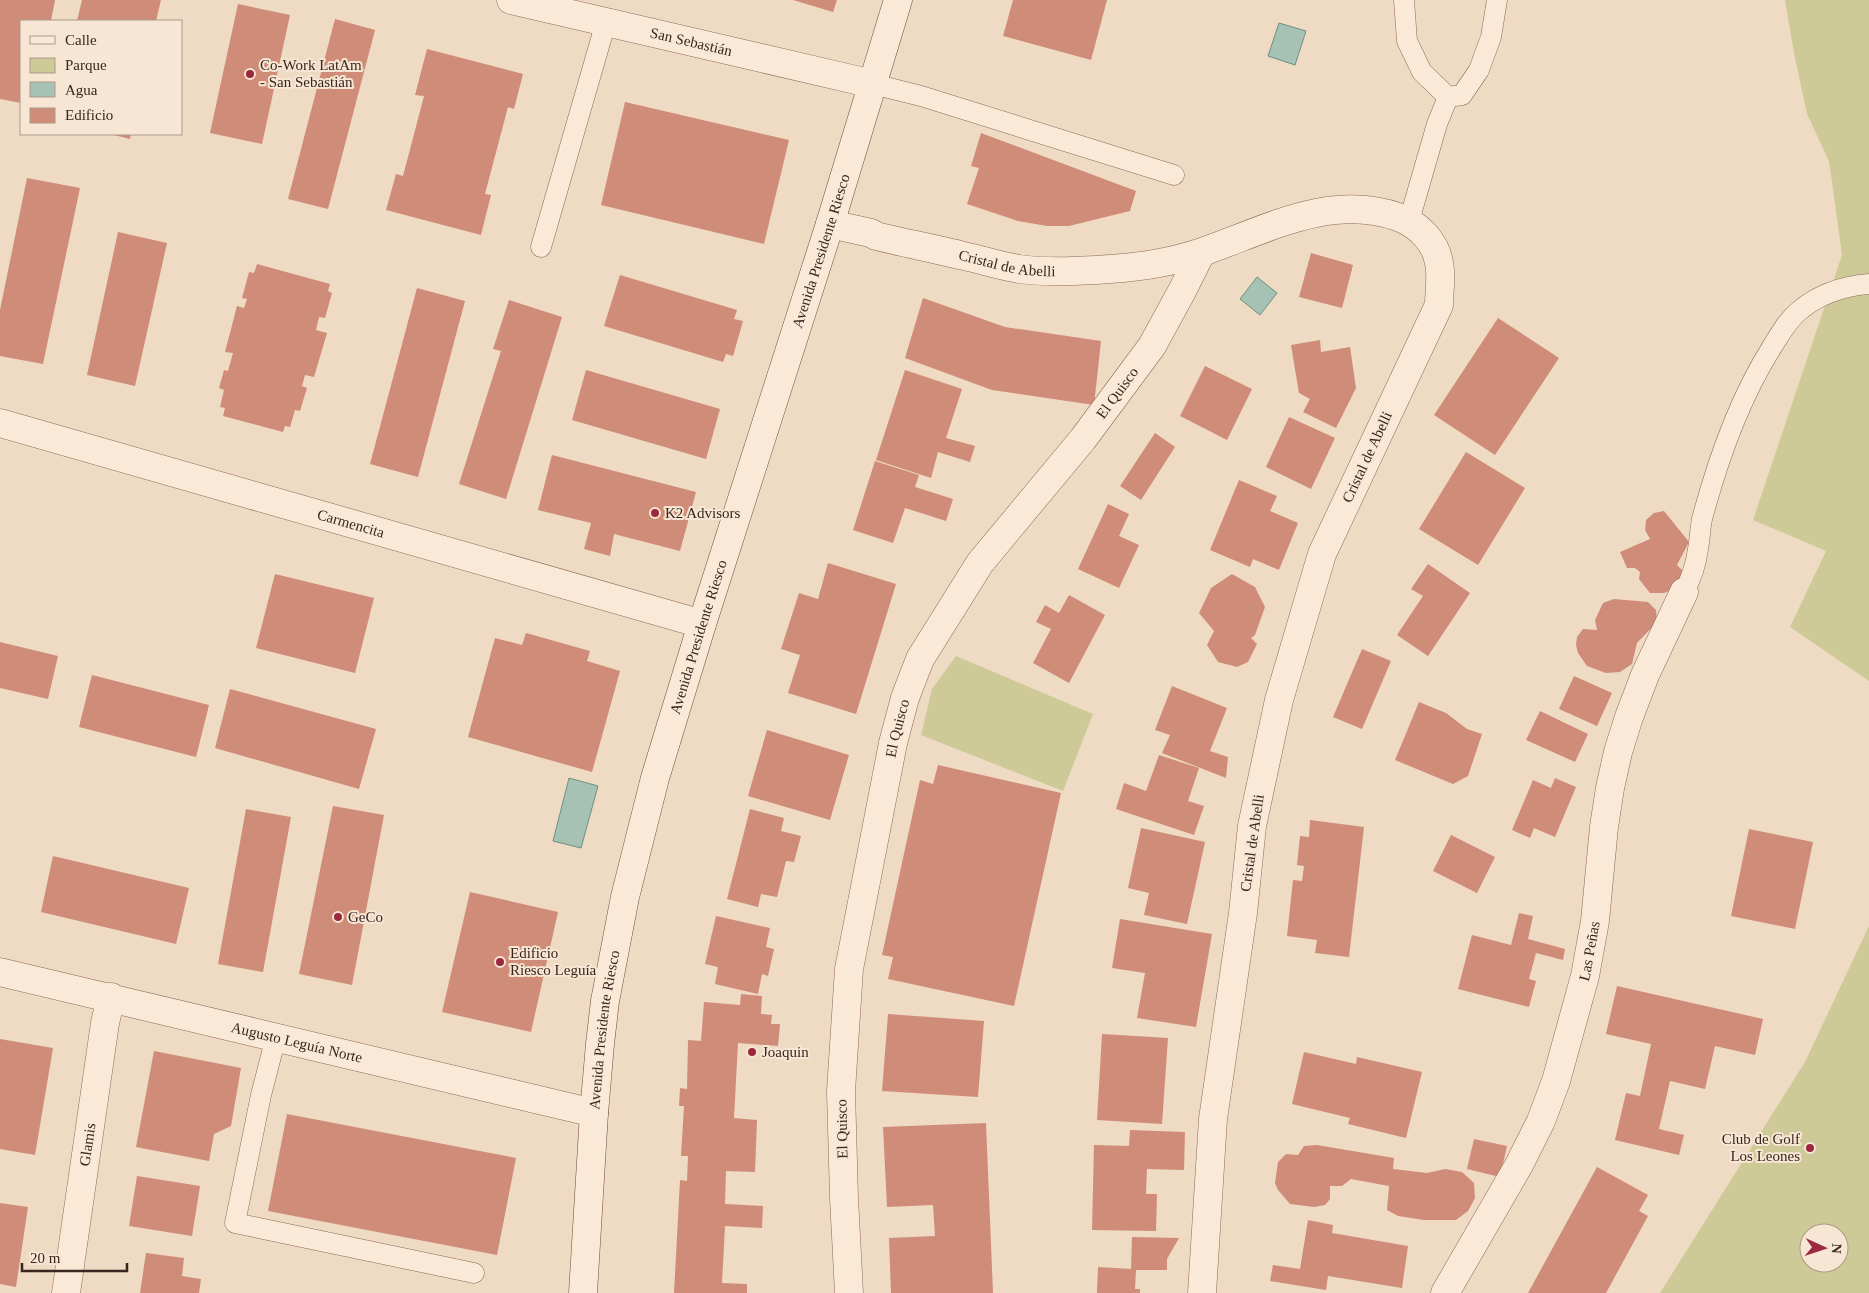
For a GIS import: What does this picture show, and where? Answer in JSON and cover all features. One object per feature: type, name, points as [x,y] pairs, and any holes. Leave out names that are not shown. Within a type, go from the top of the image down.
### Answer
[{"type":"street","name":"San Sebastián","points":[[511,0],[873,84]]},
{"type":"street","name":"Avenida Presidente Riesco","points":[[583,1293],[594,1112],[602,1026],[625,897],[655,778],[702,624],[830,224],[898,0]]},
{"type":"street","name":"Cristal de Abelli","points":[[830,224],[1019,269],[1058,271],[1111,269],[1161,264],[1201,252],[1283,221],[1319,212],[1356,210],[1382,212],[1409,221],[1426,237],[1440,264],[1438,305],[1322,554],[1279,700],[1252,826],[1243,913],[1214,1109],[1202,1293]]},
{"type":"street","name":"El Quisco","points":[[849,1293],[841,1091],[849,969],[893,743],[905,698],[920,659],[980,563],[1083,439],[1152,346],[1201,252]]},
{"type":"street","name":"Carmencita","points":[[0,423],[702,624]]},
{"type":"street","name":"Las Peñas","points":[[1445,1293],[1519,1165],[1541,1121],[1556,1081],[1585,976],[1595,921],[1604,826],[1618,752],[1628,717],[1645,674],[1684,592]]},
{"type":"street","name":"Augusto Leguía Norte","points":[[0,972],[594,1112]]},
{"type":"street","name":"Glamis","points":[[66,1293],[106,1023],[112,997]]},
{"type":"lane","points":[[1404,0],[1406,40],[1422,72],[1448,97],[1462,96],[1479,70],[1491,37],[1497,0]]},
{"type":"lane","points":[[541,247],[606,22]]},
{"type":"lane","points":[[873,84],[921,96],[1174,175]]},
{"type":"lane","points":[[1409,221],[1437,124],[1448,97]]},
{"type":"lane","points":[[1684,592],[1692,577],[1698,550],[1701,522],[1714,474],[1731,428],[1765,357],[1786,324],[1800,310],[1816,299],[1833,291],[1869,284]]},
{"type":"lane","points":[[276,1036],[261,1095],[235,1223],[474,1273]]},
{"type":"green space","points":[[1785,0],[1869,0],[1869,681],[1790,627],[1826,551],[1753,520],[1842,255],[1829,161],[1807,114]]},
{"type":"green space","points":[[956,656],[1093,714],[1063,791],[921,735],[932,689]]},
{"type":"green space","name":"Club de Golf Los Leones","points":[[1869,926],[1869,1293],[1660,1293],[1805,1062]]},
{"type":"water","points":[[1279,23],[1306,31],[1295,65],[1268,56]]},
{"type":"water","points":[[1257,277],[1277,293],[1260,315],[1240,299]]},
{"type":"water","points":[[569,778],[598,786],[581,848],[553,841]]},
{"type":"building","points":[[0,0],[55,0],[51,20],[20,20],[20,103],[0,99]]},
{"type":"building","points":[[82,0],[161,0],[156,20],[77,20]]},
{"type":"building","points":[[793,0],[837,0],[833,12]]},
{"type":"building","points":[[1013,0],[1107,0],[1091,60],[1003,36]]},
{"type":"building","name":"Co-Work LatAm - San Sebastián","points":[[238,4],[290,15],[262,144],[210,133]]},
{"type":"building","points":[[335,19],[375,30],[328,209],[288,199]]},
{"type":"building","points":[[427,49],[523,74],[514,109],[508,107],[485,194],[491,195],[481,235],[386,210],[396,174],[403,176],[424,96],[415,95]]},
{"type":"building","points":[[625,102],[789,140],[764,244],[601,205]]},
{"type":"building","points":[[981,133],[1136,191],[1130,211],[1069,226],[1047,226],[1018,221],[967,204],[979,168],[971,166]]},
{"type":"building","points":[[114,135],[131,135],[130,139]]},
{"type":"building","points":[[27,178],[80,188],[43,364],[0,356],[0,310]]},
{"type":"building","points":[[118,232],[167,243],[135,386],[87,375]]},
{"type":"building","points":[[1311,253],[1353,265],[1342,308],[1299,297]]},
{"type":"building","points":[[257,264],[330,284],[328,291],[332,293],[325,318],[319,317],[316,330],[327,333],[314,377],[305,375],[302,386],[307,388],[300,411],[295,410],[290,427],[285,426],[283,432],[223,416],[225,408],[220,407],[224,390],[219,388],[224,370],[228,371],[233,353],[225,352],[237,306],[244,308],[247,299],[242,298],[249,272],[254,273]]},
{"type":"building","points":[[620,275],[737,310],[734,319],[743,321],[733,356],[726,354],[723,362],[604,326]]},
{"type":"building","points":[[417,288],[465,301],[418,477],[370,464]]},
{"type":"building","points":[[923,298],[1005,327],[1101,341],[1094,405],[992,390],[905,358]]},
{"type":"building","points":[[509,300],[562,317],[506,499],[459,484],[501,351],[493,349]]},
{"type":"building","points":[[1498,318],[1559,358],[1495,455],[1434,415]]},
{"type":"building","points":[[1320,340],[1321,352],[1350,347],[1356,388],[1336,428],[1303,412],[1310,399],[1299,393],[1291,345]]},
{"type":"building","points":[[1205,366],[1252,389],[1227,440],[1180,416]]},
{"type":"building","points":[[586,370],[720,409],[706,459],[572,420]]},
{"type":"building","points":[[905,370],[962,389],[946,438],[975,446],[970,462],[938,452],[931,478],[876,460]]},
{"type":"building","points":[[1289,417],[1335,438],[1311,489],[1266,467]]},
{"type":"building","points":[[1155,433],[1175,447],[1141,500],[1120,486]]},
{"type":"building","points":[[1466,452],[1525,488],[1478,565],[1419,529]]},
{"type":"building","points":[[552,455],[696,492],[680,551],[614,534],[610,556],[584,549],[591,523],[538,510]]},
{"type":"building","points":[[875,461],[919,475],[915,487],[953,499],[946,521],[905,508],[893,543],[853,530]]},
{"type":"building","points":[[1239,480],[1277,496],[1270,511],[1298,523],[1279,570],[1253,559],[1250,567],[1210,550]]},
{"type":"building","points":[[1108,504],[1129,514],[1119,536],[1139,545],[1119,588],[1078,569]]},
{"type":"building","points":[[1664,511],[1689,542],[1677,565],[1683,571],[1675,589],[1664,593],[1650,593],[1639,579],[1640,572],[1635,568],[1627,568],[1620,552],[1650,539],[1645,530],[1646,520],[1654,513]]},
{"type":"building","points":[[828,563],[896,584],[856,714],[788,693],[800,655],[781,649],[799,593],[818,599]]},
{"type":"building","points":[[1428,564],[1470,593],[1428,656],[1397,635],[1423,596],[1411,589]]},
{"type":"building","points":[[275,574],[374,598],[355,673],[256,648]]},
{"type":"building","points":[[1232,574],[1255,587],[1265,607],[1255,635],[1251,638],[1257,644],[1248,662],[1237,667],[1218,662],[1207,645],[1214,631],[1199,613],[1211,588]]},
{"type":"building","points":[[1069,595],[1105,615],[1069,683],[1033,663],[1051,629],[1036,622],[1045,605],[1059,613]]},
{"type":"building","points":[[1614,599],[1648,602],[1656,610],[1657,622],[1637,643],[1632,664],[1620,672],[1606,673],[1587,666],[1578,653],[1576,645],[1577,637],[1583,629],[1597,630],[1595,620],[1603,603]]},
{"type":"building","points":[[526,633],[590,651],[587,661],[620,671],[592,772],[468,737],[495,638],[522,645]]},
{"type":"building","points":[[0,642],[58,656],[48,699],[0,688]]},
{"type":"building","points":[[1362,649],[1391,661],[1362,729],[1333,717]]},
{"type":"building","points":[[92,675],[209,705],[196,757],[79,727]]},
{"type":"building","points":[[1574,676],[1612,693],[1597,726],[1559,709]]},
{"type":"building","points":[[1172,686],[1227,708],[1210,751],[1228,757],[1226,778],[1162,753],[1170,735],[1155,730]]},
{"type":"building","points":[[230,689],[376,729],[359,789],[215,748]]},
{"type":"building","points":[[1419,702],[1446,713],[1467,729],[1482,734],[1468,776],[1453,784],[1395,760]]},
{"type":"building","points":[[1540,711],[1588,734],[1575,762],[1526,740]]},
{"type":"building","points":[[767,730],[849,755],[830,820],[748,796]]},
{"type":"building","points":[[1159,755],[1199,768],[1188,801],[1204,806],[1194,835],[1116,809],[1124,783],[1146,791]]},
{"type":"building","points":[[938,765],[1061,793],[1014,1006],[888,979],[893,957],[882,955],[920,780],[933,784]]},
{"type":"building","points":[[1555,778],[1576,787],[1555,837],[1534,828],[1530,838],[1512,830],[1533,780],[1551,788]]},
{"type":"building","points":[[333,806],[384,815],[352,985],[299,974]]},
{"type":"building","points":[[246,809],[291,817],[263,972],[218,964]]},
{"type":"building","points":[[750,809],[784,818],[781,831],[801,836],[794,862],[786,861],[777,897],[761,894],[758,907],[727,899]]},
{"type":"building","points":[[1310,820],[1364,827],[1349,957],[1315,953],[1317,940],[1287,936],[1293,880],[1302,881],[1304,866],[1297,865],[1300,836],[1309,837]]},
{"type":"building","points":[[1141,828],[1205,842],[1187,924],[1144,915],[1149,893],[1128,888]]},
{"type":"building","points":[[1749,829],[1813,842],[1795,929],[1731,916]]},
{"type":"building","points":[[1451,835],[1495,857],[1477,893],[1433,871]]},
{"type":"building","points":[[53,856],[189,888],[176,944],[41,912]]},
{"type":"building","name":"Edificio Riesco Leguía","points":[[470,892],[558,912],[531,1032],[442,1012]]},
{"type":"building","points":[[1519,913],[1533,916],[1528,939],[1565,949],[1563,960],[1536,953],[1529,979],[1536,981],[1529,1007],[1458,989],[1472,935],[1511,945]]},
{"type":"building","points":[[716,916],[770,928],[766,947],[774,949],[768,976],[762,974],[758,994],[715,984],[718,967],[705,964]]},
{"type":"building","points":[[1120,919],[1212,934],[1196,1027],[1137,1018],[1145,973],[1112,968]]},
{"type":"building","points":[[1617,986],[1763,1019],[1755,1055],[1715,1046],[1705,1089],[1670,1081],[1659,1129],[1684,1135],[1679,1155],[1615,1140],[1626,1093],[1640,1096],[1651,1044],[1606,1034]]},
{"type":"building","points":[[741,994],[762,996],[761,1014],[772,1015],[771,1024],[780,1024],[778,1046],[738,1043],[734,1118],[757,1120],[755,1172],[726,1171],[725,1204],[763,1206],[762,1228],[725,1226],[722,1283],[747,1284],[747,1293],[674,1293],[680,1180],[687,1181],[688,1156],[681,1156],[684,1106],[679,1106],[680,1088],[687,1089],[688,1040],[701,1041],[704,1002],[740,1005]]},
{"type":"building","points":[[888,1014],[984,1021],[978,1097],[882,1091]]},
{"type":"building","points":[[1102,1034],[1168,1038],[1162,1124],[1097,1120]]},
{"type":"building","points":[[0,1039],[53,1048],[35,1155],[0,1149]]},
{"type":"building","points":[[154,1051],[241,1068],[231,1126],[214,1134],[209,1161],[136,1147]]},
{"type":"building","points":[[1304,1052],[1356,1064],[1357,1057],[1422,1072],[1406,1138],[1348,1124],[1350,1118],[1292,1104]]},
{"type":"building","points":[[287,1114],[516,1158],[497,1255],[268,1211]]},
{"type":"building","points":[[986,1123],[993,1293],[891,1293],[889,1238],[935,1236],[933,1205],[887,1207],[883,1127]]},
{"type":"building","points":[[1130,1130],[1185,1132],[1184,1170],[1147,1169],[1146,1194],[1157,1194],[1156,1231],[1092,1230],[1094,1145],[1129,1146]]},
{"type":"building","points":[[1474,1139],[1507,1146],[1500,1177],[1467,1169]]},
{"type":"building","points":[[1317,1145],[1394,1158],[1393,1169],[1427,1173],[1445,1169],[1462,1172],[1474,1183],[1475,1198],[1468,1211],[1456,1220],[1424,1220],[1398,1216],[1387,1210],[1389,1186],[1351,1179],[1342,1186],[1330,1186],[1330,1199],[1325,1205],[1314,1207],[1290,1204],[1278,1190],[1275,1183],[1278,1162],[1286,1154],[1298,1155],[1304,1146]]},
{"type":"building","points":[[1597,1167],[1648,1195],[1639,1211],[1648,1216],[1606,1293],[1528,1293]]},
{"type":"building","points":[[137,1176],[200,1186],[192,1236],[129,1226]]},
{"type":"building","points":[[0,1203],[28,1207],[16,1287],[0,1284]]},
{"type":"building","points":[[1308,1220],[1333,1225],[1332,1233],[1408,1246],[1402,1288],[1328,1276],[1326,1290],[1270,1281],[1273,1265],[1300,1269]]},
{"type":"building","points":[[1132,1237],[1179,1238],[1167,1259],[1167,1270],[1136,1270],[1135,1289],[1140,1289],[1140,1293],[1097,1293],[1098,1267],[1131,1269]]},
{"type":"building","points":[[146,1253],[184,1258],[182,1276],[201,1279],[199,1293],[140,1293]]},
{"type":"place","name":"Co-Work LatAm - San Sebastián","points":[[250,74]]},
{"type":"place","name":"K2 Advisors","points":[[655,513]]},
{"type":"place","name":"GeCo","points":[[338,917]]},
{"type":"place","name":"Edificio Riesco Leguía","points":[[500,962]]},
{"type":"place","name":"Joaquin","points":[[752,1052]]},
{"type":"place","name":"Club de Golf Los Leones","points":[[1810,1148]]}]
